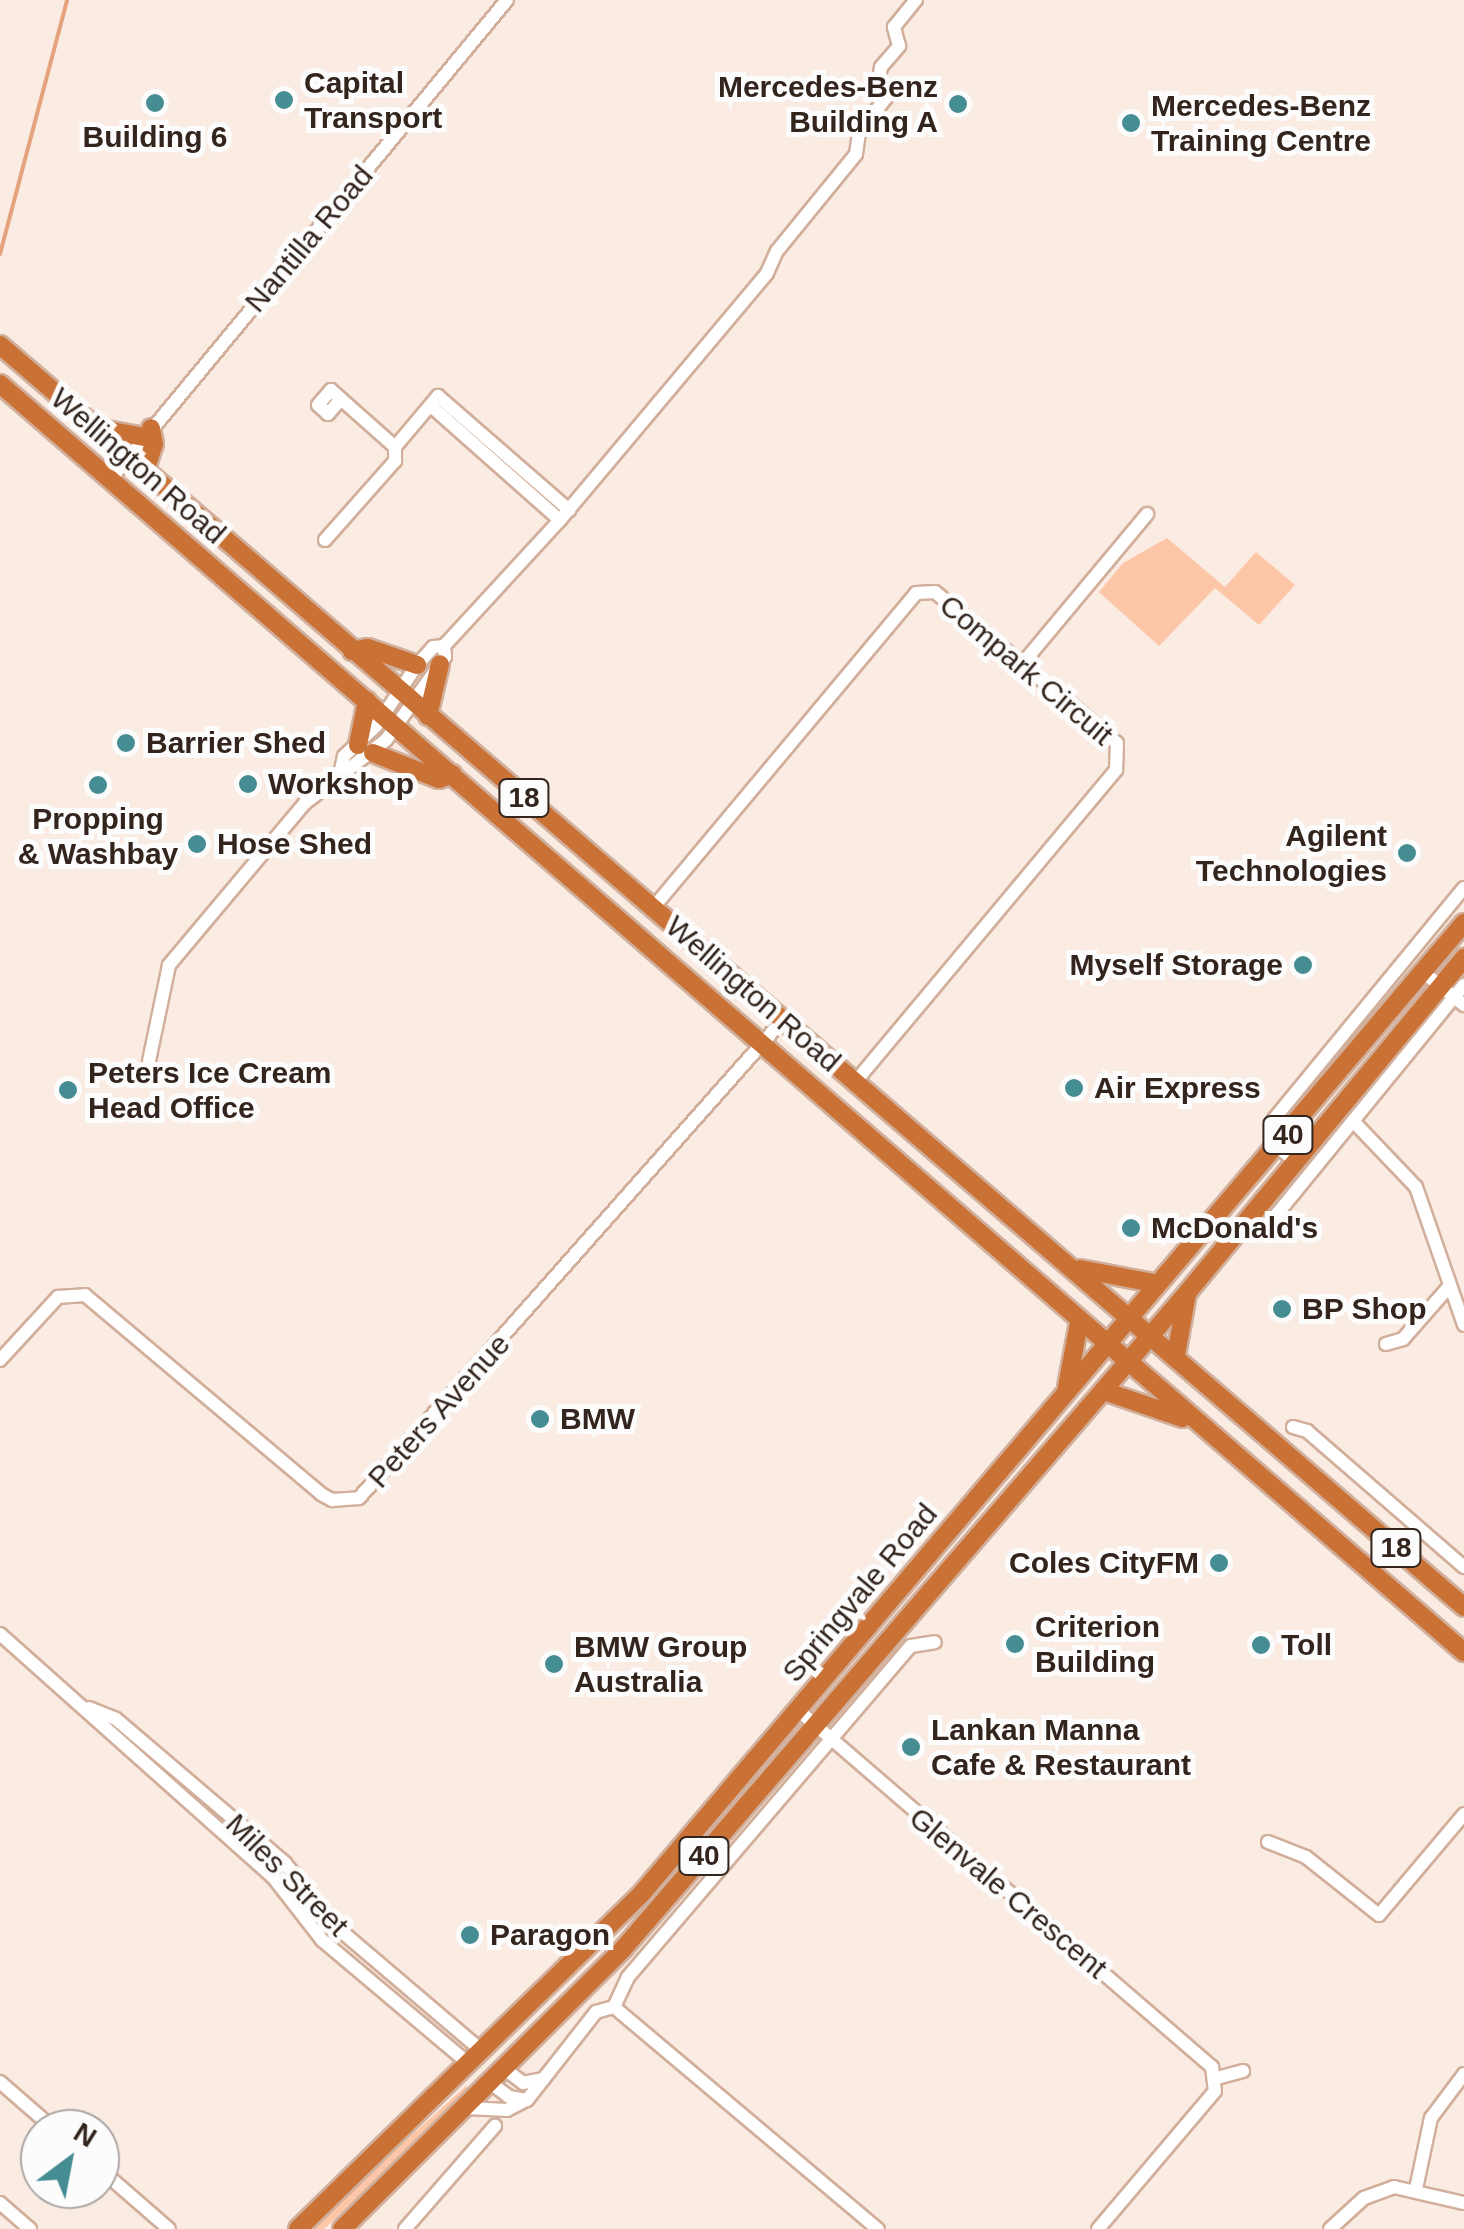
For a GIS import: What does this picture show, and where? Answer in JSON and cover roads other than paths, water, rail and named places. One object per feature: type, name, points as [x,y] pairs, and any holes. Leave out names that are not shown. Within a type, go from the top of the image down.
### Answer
[{"type":"highway","name":"Wellington Road","points":[[0,346],[1152,1334],[1464,1607]]},
{"type":"highway","name":"Wellington Road","points":[[0,384],[764,1040],[1079,1322],[1464,1652]]},
{"type":"highway","points":[[95,428],[148,432],[154,444],[145,472]]},
{"type":"highway","points":[[352,651],[368,648],[417,665]]},
{"type":"highway","points":[[428,716],[442,655]]},
{"type":"highway","points":[[367,701],[365,749],[438,779],[452,774]]},
{"type":"highway","name":"Springvale Road","points":[[298,2229],[616,1922],[1278,1147],[1464,923]]},
{"type":"highway","name":"Springvale Road","points":[[342,2229],[624,1950],[1104,1391],[1295,1161],[1453,996],[1464,958]]},
{"type":"highway","points":[[1075,1268],[1158,1284]]},
{"type":"highway","points":[[1176,1356],[1187,1293]]},
{"type":"highway","points":[[1066,1392],[1079,1322]]},
{"type":"highway","points":[[1104,1391],[1197,1423]]},
{"type":"highway","points":[[475,2057],[499,2077]]},
{"type":"street","name":"Nantilla Road","points":[[111,479],[507,0]]},
{"type":"street","points":[[404,695],[564,515],[768,273],[777,252],[856,154],[860,132],[886,98],[878,84],[881,67],[900,46],[894,27],[916,0]]},
{"type":"street","points":[[341,398],[396,448]]},
{"type":"street","points":[[325,540],[395,461],[396,448],[431,406],[564,515]]},
{"type":"street","points":[[1023,663],[1146,514]]},
{"type":"street","name":"Compark Circuit","points":[[652,908],[916,593],[935,592],[1023,663],[1118,744],[1116,770],[856,1081]]},
{"type":"street","points":[[149,1061],[169,965],[275,836],[390,721],[417,665],[433,647],[442,655]]},
{"type":"street","points":[[1295,1161],[1278,1147],[1272,1134],[1278,1113],[1464,888]]},
{"type":"street","points":[[1424,972],[1453,996]]},
{"type":"street","points":[[1274,1219],[1464,985]]},
{"type":"street","name":"Peters Avenue","points":[[0,1360],[58,1297],[86,1295],[332,1500],[370,1492],[783,1020]]},
{"type":"street","points":[[1352,1122],[1416,1186],[1446,1289],[1464,1325]]},
{"type":"street","points":[[1262,1201],[1286,1203]]},
{"type":"street","points":[[1386,1344],[1403,1339],[1446,1289]]},
{"type":"street","points":[[422,1407],[434,1418]]},
{"type":"street","points":[[1293,1427],[1347,1465],[1464,1567]]},
{"type":"street","name":"Miles Street","points":[[0,1634],[87,1707],[157,1776],[273,1876],[322,1940],[408,2012],[475,2057]]},
{"type":"street","points":[[467,2108],[507,2110],[527,2100],[593,2016],[614,2007],[628,1977],[910,1646],[935,1642]]},
{"type":"street","name":"Miles Street","points":[[87,1707],[116,1719],[285,1863],[334,1924],[421,1998],[475,2057]]},
{"type":"street","name":"Glenvale Crescent","points":[[798,1710],[1202,2056],[1216,2078]]},
{"type":"street","points":[[157,1776],[168,1763]]},
{"type":"street","points":[[1268,1842],[1306,1858],[1379,1914],[1464,1814]]},
{"type":"street","points":[[218,1829],[229,1816]]},
{"type":"street","points":[[273,1876],[285,1863]]},
{"type":"street","points":[[408,2012],[421,1998]]},
{"type":"street","points":[[614,2007],[878,2229]]},
{"type":"street","points":[[1098,2229],[1215,2091],[1216,2078],[1242,2071]]},
{"type":"street","points":[[1416,2189],[1432,2118],[1464,2074]]},
{"type":"street","points":[[499,2077],[523,2083],[544,2079]]},
{"type":"street","points":[[499,2077],[509,2097],[527,2100]]},
{"type":"street","points":[[0,2082],[31,2109]]},
{"type":"street","points":[[405,2229],[495,2126]]},
{"type":"street","points":[[120,2186],[169,2229]]},
{"type":"street","points":[[1330,2229],[1364,2198],[1394,2187],[1464,2203]]},
{"type":"street","points":[[0,2203],[30,2229]]},
{"type":"waterway","points":[[0,254],[67,0]]},
{"type":"place","name":"Capital Transport","points":[[284,100]]},
{"type":"place","name":"Building 6","points":[[155,103]]},
{"type":"place","name":"Mercedes-Benz Building A","points":[[958,104]]},
{"type":"place","name":"Mercedes-Benz Training Centre","points":[[1131,123]]},
{"type":"place","name":"Barrier Shed","points":[[126,743]]},
{"type":"place","name":"Workshop","points":[[248,784]]},
{"type":"place","name":"Propping & Washbay","points":[[98,785]]},
{"type":"place","name":"Hose Shed","points":[[197,844]]},
{"type":"place","name":"Agilent Technologies","points":[[1407,853]]},
{"type":"place","name":"Myself Storage","points":[[1303,965]]},
{"type":"place","name":"Air Express","points":[[1074,1088]]},
{"type":"place","name":"Peters Ice Cream Head Office","points":[[68,1090]]},
{"type":"place","name":"McDonald's","points":[[1131,1228]]},
{"type":"place","name":"BP Shop","points":[[1282,1309]]},
{"type":"place","name":"BMW","points":[[540,1419]]},
{"type":"place","name":"Coles CityFM","points":[[1219,1563]]},
{"type":"place","name":"Criterion Building","points":[[1015,1644]]},
{"type":"place","name":"Toll","points":[[1261,1645]]},
{"type":"place","name":"BMW Group Australia","points":[[554,1664]]},
{"type":"place","name":"Lankan Manna Cafe & Restaurant","points":[[911,1747]]},
{"type":"place","name":"Paragon","points":[[470,1935]]}]
